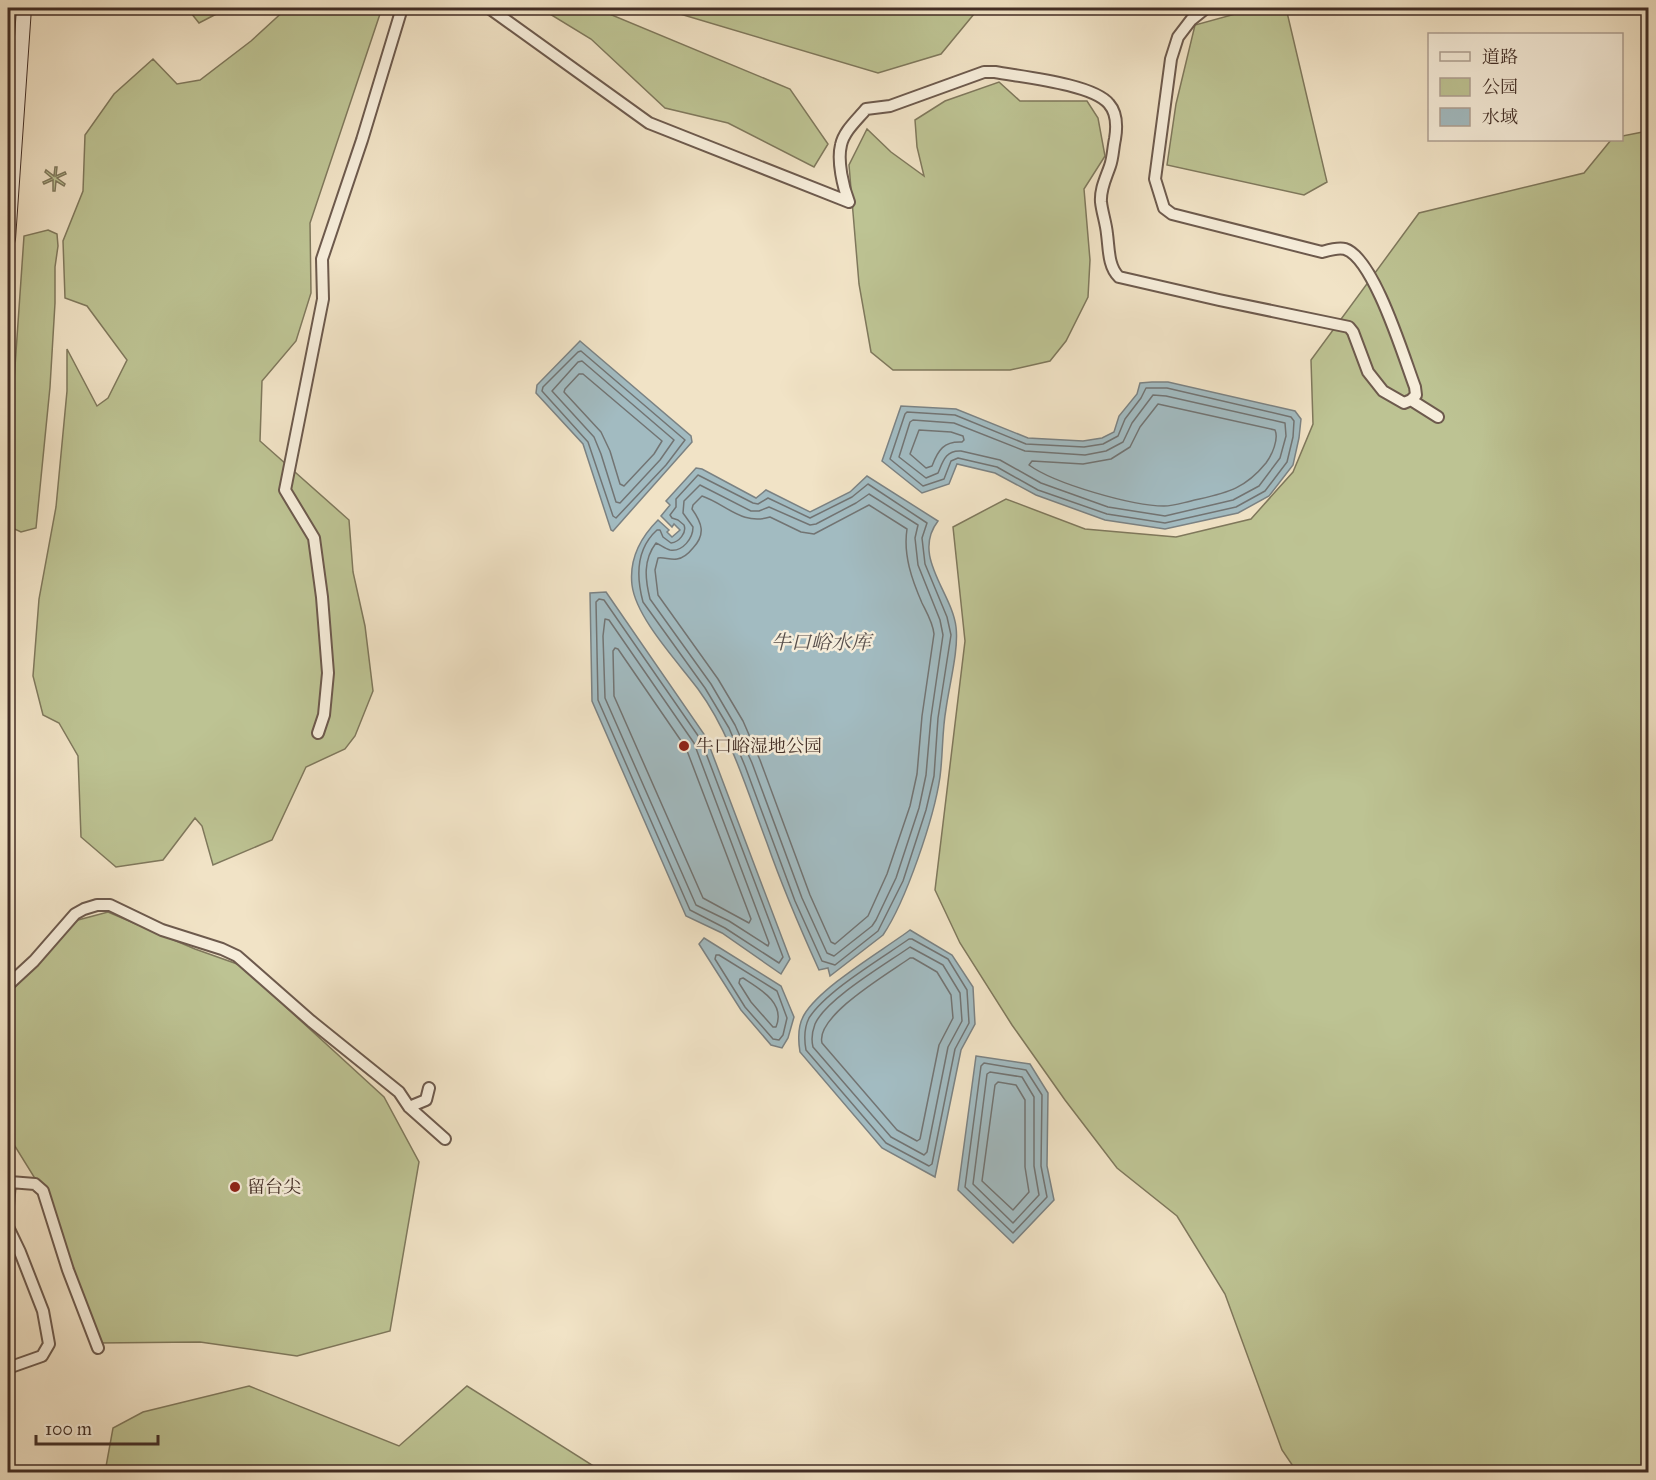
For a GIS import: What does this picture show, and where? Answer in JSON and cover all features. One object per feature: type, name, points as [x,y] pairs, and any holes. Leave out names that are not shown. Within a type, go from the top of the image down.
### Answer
[{"type":"main road","points":[[8,170],[22,8]]},
{"type":"main road","points":[[8,239],[22,8]]},
{"type":"street","points":[[318,734],[324,715],[328,673],[316,550],[314,538],[285,490],[323,299],[322,259],[362,140],[402,8]]},
{"type":"street","points":[[489,8],[649,123],[849,202],[843,188],[841,146],[847,131],[866,109],[890,106],[984,72],[995,72],[1089,91],[1105,99],[1116,115],[1116,135],[1101,203],[1110,262],[1119,277],[1349,327],[1368,372],[1383,391],[1404,403],[1412,400],[1416,395],[1415,387],[1381,296],[1368,273],[1347,250],[1341,248],[1322,252],[1172,213],[1164,208],[1155,179],[1171,59],[1178,37],[1191,20],[1206,8]]},
{"type":"street","points":[[1412,400],[1438,417]]},
{"type":"street","points":[[8,985],[34,961],[75,914],[98,905],[110,905],[162,930],[237,956],[311,1021],[399,1092],[409,1107],[444,1139]]},
{"type":"street","points":[[409,1107],[426,1100],[429,1088]]},
{"type":"street","points":[[8,1206],[9,1181],[35,1184],[43,1191],[68,1270],[98,1348]]},
{"type":"street","points":[[8,1227],[43,1311],[49,1344],[42,1356],[8,1368]]},
{"type":"green space","points":[[187,8],[228,8],[199,23]]},
{"type":"green space","points":[[287,8],[382,8],[310,223],[311,293],[296,341],[262,381],[260,441],[349,520],[353,572],[365,626],[373,691],[355,736],[345,749],[306,767],[272,840],[213,865],[202,826],[195,818],[163,860],[116,867],[81,837],[78,756],[59,723],[43,715],[33,676],[39,599],[56,507],[67,391],[67,349],[97,406],[108,398],[127,360],[87,306],[65,298],[63,241],[83,191],[85,135],[114,94],[153,59],[177,84],[200,80],[251,41]]},
{"type":"green space","points":[[540,8],[595,8],[790,89],[828,144],[814,167],[728,123],[665,108],[591,39]]},
{"type":"green space","points":[[660,8],[979,8],[941,54],[878,73]]},
{"type":"green space","points":[[1257,8],[1286,8],[1327,182],[1304,195],[1167,165],[1176,104],[1195,25]]},
{"type":"green space","points":[[999,82],[1020,101],[1087,101],[1098,118],[1105,156],[1084,189],[1090,260],[1088,297],[1066,341],[1050,361],[1010,370],[893,370],[871,352],[859,284],[849,165],[867,129],[891,152],[924,176],[917,147],[915,120],[945,101]]},
{"type":"green space","points":[[1648,131],[1648,1472],[1297,1472],[1282,1450],[1225,1294],[1177,1216],[1117,1168],[1065,1100],[1012,1025],[960,943],[935,890],[965,641],[953,527],[1006,499],[1085,529],[1176,537],[1251,519],[1293,472],[1313,424],[1311,360],[1419,213],[1584,173],[1610,141],[1623,141],[1623,136]]},
{"type":"green space","points":[[55,167],[57,167],[56,176],[65,172],[66,174],[57,178],[65,184],[64,186],[56,181],[55,191],[53,191],[53,180],[44,184],[43,182],[52,178],[45,172],[46,170],[54,176]]},
{"type":"green space","points":[[48,230],[57,234],[58,246],[55,267],[50,387],[36,528],[21,532],[8,526],[8,468],[24,236]]},
{"type":"green space","points":[[108,912],[195,949],[240,965],[384,1097],[419,1162],[390,1331],[297,1356],[200,1342],[97,1343],[36,1180],[8,1135],[8,995],[68,928],[78,920]]},
{"type":"green space","points":[[249,1386],[399,1446],[467,1386],[603,1472],[105,1472],[113,1428],[143,1412]]},
{"type":"water","points":[[580,341],[691,436],[692,442],[613,531],[583,444],[536,393],[537,385]]},
{"type":"water","points":[[1168,382],[1295,411],[1301,419],[1293,465],[1269,496],[1238,513],[1165,529],[1105,520],[1036,495],[995,473],[957,464],[949,484],[922,493],[882,461],[901,406],[956,409],[1028,438],[1083,441],[1102,438],[1114,432],[1119,416],[1137,394],[1140,383]]},
{"type":"water","name":"牛口峪水库","points":[[696,468],[756,498],[766,490],[810,512],[850,492],[867,476],[938,521],[931,534],[929,547],[931,561],[953,614],[957,636],[937,794],[918,859],[892,920],[883,935],[830,976],[828,968],[819,970],[720,725],[698,689],[649,625],[635,598],[632,566],[637,550],[646,534],[658,520],[669,530],[667,532],[672,537],[680,530],[674,524],[672,527],[661,516],[670,505],[666,501]]},
{"type":"water","points":[[606,592],[706,737],[790,959],[781,974],[722,933],[686,916],[592,701],[590,593]]},
{"type":"water","points":[[910,930],[952,955],[973,987],[975,1024],[961,1050],[935,1177],[882,1148],[800,1052],[799,1043],[800,1024],[812,1004],[837,981]]},
{"type":"water","points":[[704,938],[781,986],[794,1017],[788,1038],[782,1048],[771,1045],[741,1010],[699,944]]},
{"type":"water","points":[[976,1056],[1030,1064],[1048,1093],[1047,1166],[1054,1200],[1013,1243],[958,1190]]},
{"type":"place","name":"牛口峪湿地公园","points":[[684,746]]},
{"type":"place","name":"留台尖","points":[[235,1187]]}]
